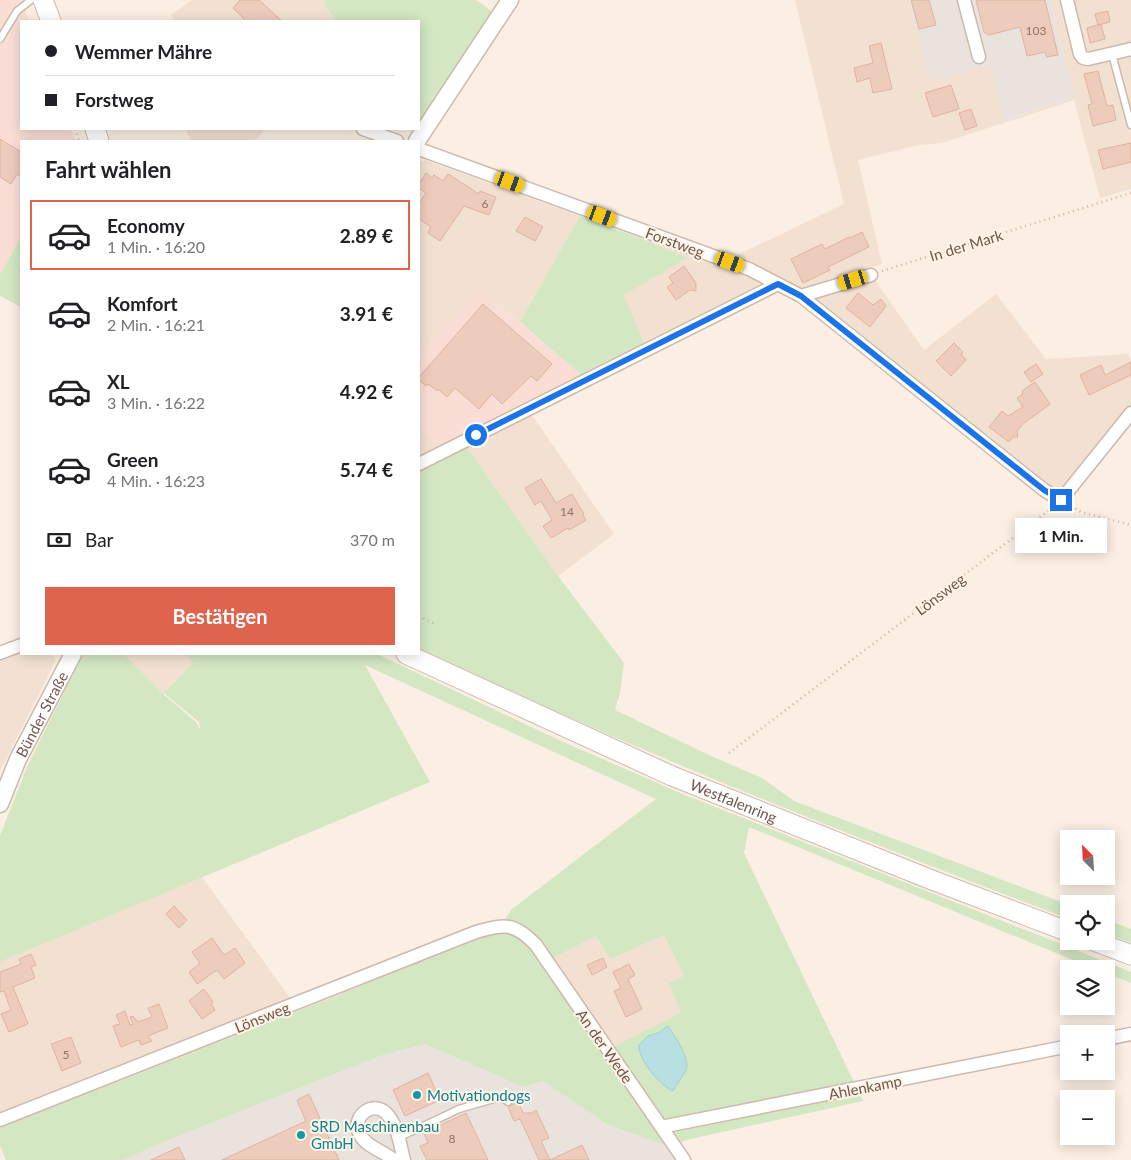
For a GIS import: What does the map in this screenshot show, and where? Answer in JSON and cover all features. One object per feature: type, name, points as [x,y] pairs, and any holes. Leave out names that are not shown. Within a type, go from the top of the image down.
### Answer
[{"type":"main road","points":[[43,0],[51,20]]},
{"type":"main road","name":"Westfalenring","points":[[408,655],[672,776],[932,880],[1060,929]]},
{"type":"main road","points":[[1115,949],[1131,955]]},
{"type":"street","points":[[419,140],[510,0]]},
{"type":"street","points":[[964,0],[979,57]]},
{"type":"street","points":[[1067,0],[1080,54],[1083,58],[1088,59],[1131,49]]},
{"type":"street","points":[[366,130],[394,140]]},
{"type":"street","name":"Forstweg","points":[[420,149],[749,269],[801,296],[1036,484],[1061,500]]},
{"type":"street","points":[[801,296],[870,275]]},
{"type":"street","points":[[420,463],[778,284]]},
{"type":"street","points":[[1061,500],[1131,414]]},
{"type":"street","points":[[0,653],[20,645]]},
{"type":"street","name":"Bünder Straße","points":[[0,804],[18,759],[72,655]]},
{"type":"street","name":"Lönsweg","points":[[0,1120],[476,932],[494,927],[512,926],[525,933]]},
{"type":"street","name":"An der Wede","points":[[525,933],[536,945],[684,1160]]},
{"type":"street","points":[[1115,1037],[1131,1034]]},
{"type":"street","name":"Ahlenkamp","points":[[661,1127],[1060,1048]]},
{"type":"street","points":[[394,1160],[365,1141],[359,1133],[357,1124],[361,1115],[366,1110],[381,1109],[387,1114],[393,1122],[404,1160]]},
{"type":"lane","points":[[0,39],[17,11],[31,0]]},
{"type":"lane","points":[[1112,54],[1131,125]]},
{"type":"lane","points":[[398,1138],[459,1109],[497,1098],[503,1098],[508,1102]]},
{"type":"path","name":"In der Mark","points":[[870,275],[1131,193]]},
{"type":"path","points":[[1061,500],[1081,512],[1131,525]]},
{"type":"path","name":"Lönsweg","points":[[729,754],[1048,512],[1061,500]]},
{"type":"path","points":[[420,616],[437,625]]},
{"type":"shaded area","points":[[0,0],[21,0],[29,20],[20,20],[20,130],[71,130],[76,140],[20,140],[20,240],[0,274]]},
{"type":"shaded area","points":[[192,0],[327,0],[324,5],[336,20],[174,20],[171,15]]},
{"type":"shaded area","points":[[795,0],[909,0],[930,80],[991,65],[1004,121],[1075,97],[1050,0],[1131,0],[1131,189],[1100,198],[1074,100],[942,143],[919,145],[858,160],[882,264],[867,269],[924,350],[996,294],[1046,359],[1128,354],[1131,361],[1131,423],[1070,499],[1059,507],[1045,500],[792,295],[783,290],[775,290],[648,353],[623,295],[686,258],[645,240],[650,227],[733,257],[844,204]]},
{"type":"shaded area","points":[[909,0],[1050,0],[1075,97],[1003,121],[991,65],[930,80]]},
{"type":"shaded area","points":[[186,130],[265,130],[255,140],[191,140]]},
{"type":"shaded area","points":[[425,160],[580,216],[520,322],[480,288],[420,356],[420,162]]},
{"type":"shaded area","points":[[480,288],[579,373],[581,377],[445,445],[420,431],[420,356]]},
{"type":"shaded area","points":[[525,405],[614,534],[558,576],[466,446],[420,469],[420,431],[445,445]]},
{"type":"shaded area","points":[[20,651],[20,655],[52,655],[56,660],[0,771],[0,659]]},
{"type":"shaded area","points":[[125,655],[186,655],[193,663],[163,694]]},
{"type":"shaded area","points":[[202,877],[291,999],[0,1113],[0,962]]},
{"type":"shaded area","points":[[664,935],[684,976],[682,1014],[603,1052],[542,963],[596,936],[611,959]]},
{"type":"shaded area","points":[[425,1044],[523,1087],[543,1081],[608,1125],[667,1146],[676,1160],[122,1160],[383,1055]]},
{"type":"green space","points":[[327,0],[476,0],[493,12],[420,122],[420,20],[336,20],[324,5]]},
{"type":"green space","points":[[580,216],[687,258],[624,295],[648,353],[586,383],[579,373],[520,322]]},
{"type":"green space","points":[[20,240],[20,306],[0,296],[0,274]]},
{"type":"green space","points":[[466,446],[558,576],[624,663],[620,692],[615,710],[762,778],[794,801],[1060,902],[1060,916],[894,852],[662,758],[420,649],[420,469]]},
{"type":"green space","points":[[83,655],[125,655],[163,694],[197,723],[199,729],[199,722],[164,693],[193,663],[186,655],[379,655],[561,741],[685,795],[1060,944],[1060,950],[1076,950],[1101,960],[1073,960],[749,827],[744,853],[863,1101],[686,1140],[670,1147],[608,1125],[543,1081],[523,1087],[425,1044],[383,1055],[122,1160],[6,1160],[0,1146],[0,1128],[341,994],[477,937],[496,932],[512,909],[656,799],[365,665],[430,782],[0,962],[0,836],[27,767]],"holes":[[[664,935],[684,976],[669,983],[681,1013],[603,1052],[543,963],[596,936],[611,959]]]},
{"type":"green space","points":[[1115,923],[1131,929],[1131,943],[1115,937]]},
{"type":"green space","points":[[1115,966],[1131,972],[1131,983],[1115,977]]},
{"type":"water","points":[[668,1026],[681,1047],[687,1065],[685,1073],[673,1091],[662,1083],[646,1065],[639,1045],[648,1036],[658,1033]]},
{"type":"building","points":[[240,0],[259,0],[281,20],[245,20],[233,8]]},
{"type":"building","points":[[911,0],[929,0],[936,25],[919,29]]},
{"type":"building","points":[[976,0],[1045,0],[1058,55],[1047,57],[1045,52],[1027,56],[1020,27],[989,35],[984,32]]},
{"type":"building","points":[[1108,11],[1110,22],[1098,25],[1095,14]]},
{"type":"building","points":[[1101,24],[1105,39],[1090,43],[1087,28]]},
{"type":"building","points":[[881,43],[892,89],[873,93],[870,78],[857,82],[854,68],[873,63],[869,46]]},
{"type":"building","points":[[1098,71],[1107,106],[1113,105],[1116,120],[1093,126],[1088,105],[1092,104],[1084,74]]},
{"type":"building","points":[[951,85],[959,109],[933,117],[925,93]]},
{"type":"building","points":[[971,109],[977,126],[965,130],[959,113]]},
{"type":"building","points":[[0,139],[20,151],[20,176],[17,174],[11,184],[0,177]]},
{"type":"building","points":[[1131,143],[1131,162],[1103,169],[1098,150]]},
{"type":"building","points":[[426,173],[432,178],[434,175],[443,181],[448,174],[479,194],[480,191],[496,197],[489,215],[464,206],[440,241],[428,233],[431,227],[420,220],[420,202],[426,193],[420,189],[420,182]]},
{"type":"building","points":[[525,217],[543,227],[535,241],[516,231]]},
{"type":"building","points":[[862,232],[869,247],[828,267],[830,270],[803,283],[791,259],[822,244],[825,249]]},
{"type":"building","points":[[684,266],[696,283],[696,291],[690,290],[676,300],[667,287],[673,283],[669,277]]},
{"type":"building","points":[[858,293],[873,305],[881,299],[886,306],[870,327],[846,308]]},
{"type":"building","points":[[483,304],[552,364],[537,381],[531,376],[502,404],[492,394],[479,409],[455,388],[447,397],[438,389],[437,391],[428,384],[426,386],[420,381],[420,376]]},
{"type":"building","points":[[954,343],[963,352],[961,354],[966,360],[951,376],[936,361]]},
{"type":"building","points":[[1131,362],[1131,375],[1089,395],[1080,375],[1101,365],[1105,375]]},
{"type":"building","points":[[1036,364],[1043,374],[1031,382],[1024,372]]},
{"type":"building","points":[[1035,382],[1050,404],[1023,424],[1017,431],[1018,437],[1013,437],[1009,442],[989,427],[1002,411],[1008,416],[1023,407],[1017,398],[1023,394],[1022,391]]},
{"type":"building","points":[[541,479],[556,503],[572,494],[586,520],[551,538],[543,526],[552,520],[541,501],[535,505],[525,488]]},
{"type":"building","points":[[174,906],[187,920],[179,928],[166,914]]},
{"type":"building","points":[[212,938],[224,955],[235,948],[245,963],[224,979],[217,970],[197,984],[189,972],[200,963],[192,952]]},
{"type":"building","points":[[31,954],[36,965],[31,967],[35,978],[13,987],[28,1024],[9,1032],[1,1014],[11,1010],[4,991],[0,992],[0,972],[21,964],[19,959]]},
{"type":"building","points":[[603,958],[607,967],[592,975],[587,965]]},
{"type":"building","points":[[629,964],[635,975],[628,979],[642,1009],[626,1017],[614,991],[621,988],[613,972]]},
{"type":"building","points":[[204,989],[213,1002],[211,1004],[215,1010],[202,1019],[189,1001]]},
{"type":"building","points":[[159,1004],[168,1028],[148,1036],[152,1041],[141,1045],[139,1040],[121,1047],[113,1026],[120,1024],[116,1015],[125,1011],[130,1025],[133,1024],[130,1017],[133,1016],[138,1022],[152,1017],[148,1008]]},
{"type":"building","points":[[71,1037],[81,1063],[62,1071],[51,1044]]},
{"type":"building","name":"Motivationdogs","points":[[428,1073],[440,1100],[405,1116],[393,1090]]},
{"type":"building","name":"SRD Maschinenbau GmbH","points":[[309,1094],[339,1160],[222,1160],[306,1121],[297,1100]]},
{"type":"building","points":[[518,1102],[523,1113],[531,1113],[536,1110],[549,1138],[541,1141],[550,1160],[539,1160],[520,1119],[514,1121],[508,1107]]},
{"type":"building","points":[[466,1113],[488,1160],[427,1160],[420,1146],[428,1143],[424,1133]]},
{"type":"building","points":[[582,1145],[589,1160],[550,1160]]},
{"type":"building","points":[[179,1147],[185,1160],[151,1160]]},
{"type":"place","name":"Motivationdogs","points":[[417,1095]]},
{"type":"place","name":"SRD Maschinenbau GmbH","points":[[301,1135]]},
{"type":"route","points":[[476,435],[778,284],[801,296],[1044,490],[1061,500]]}]
